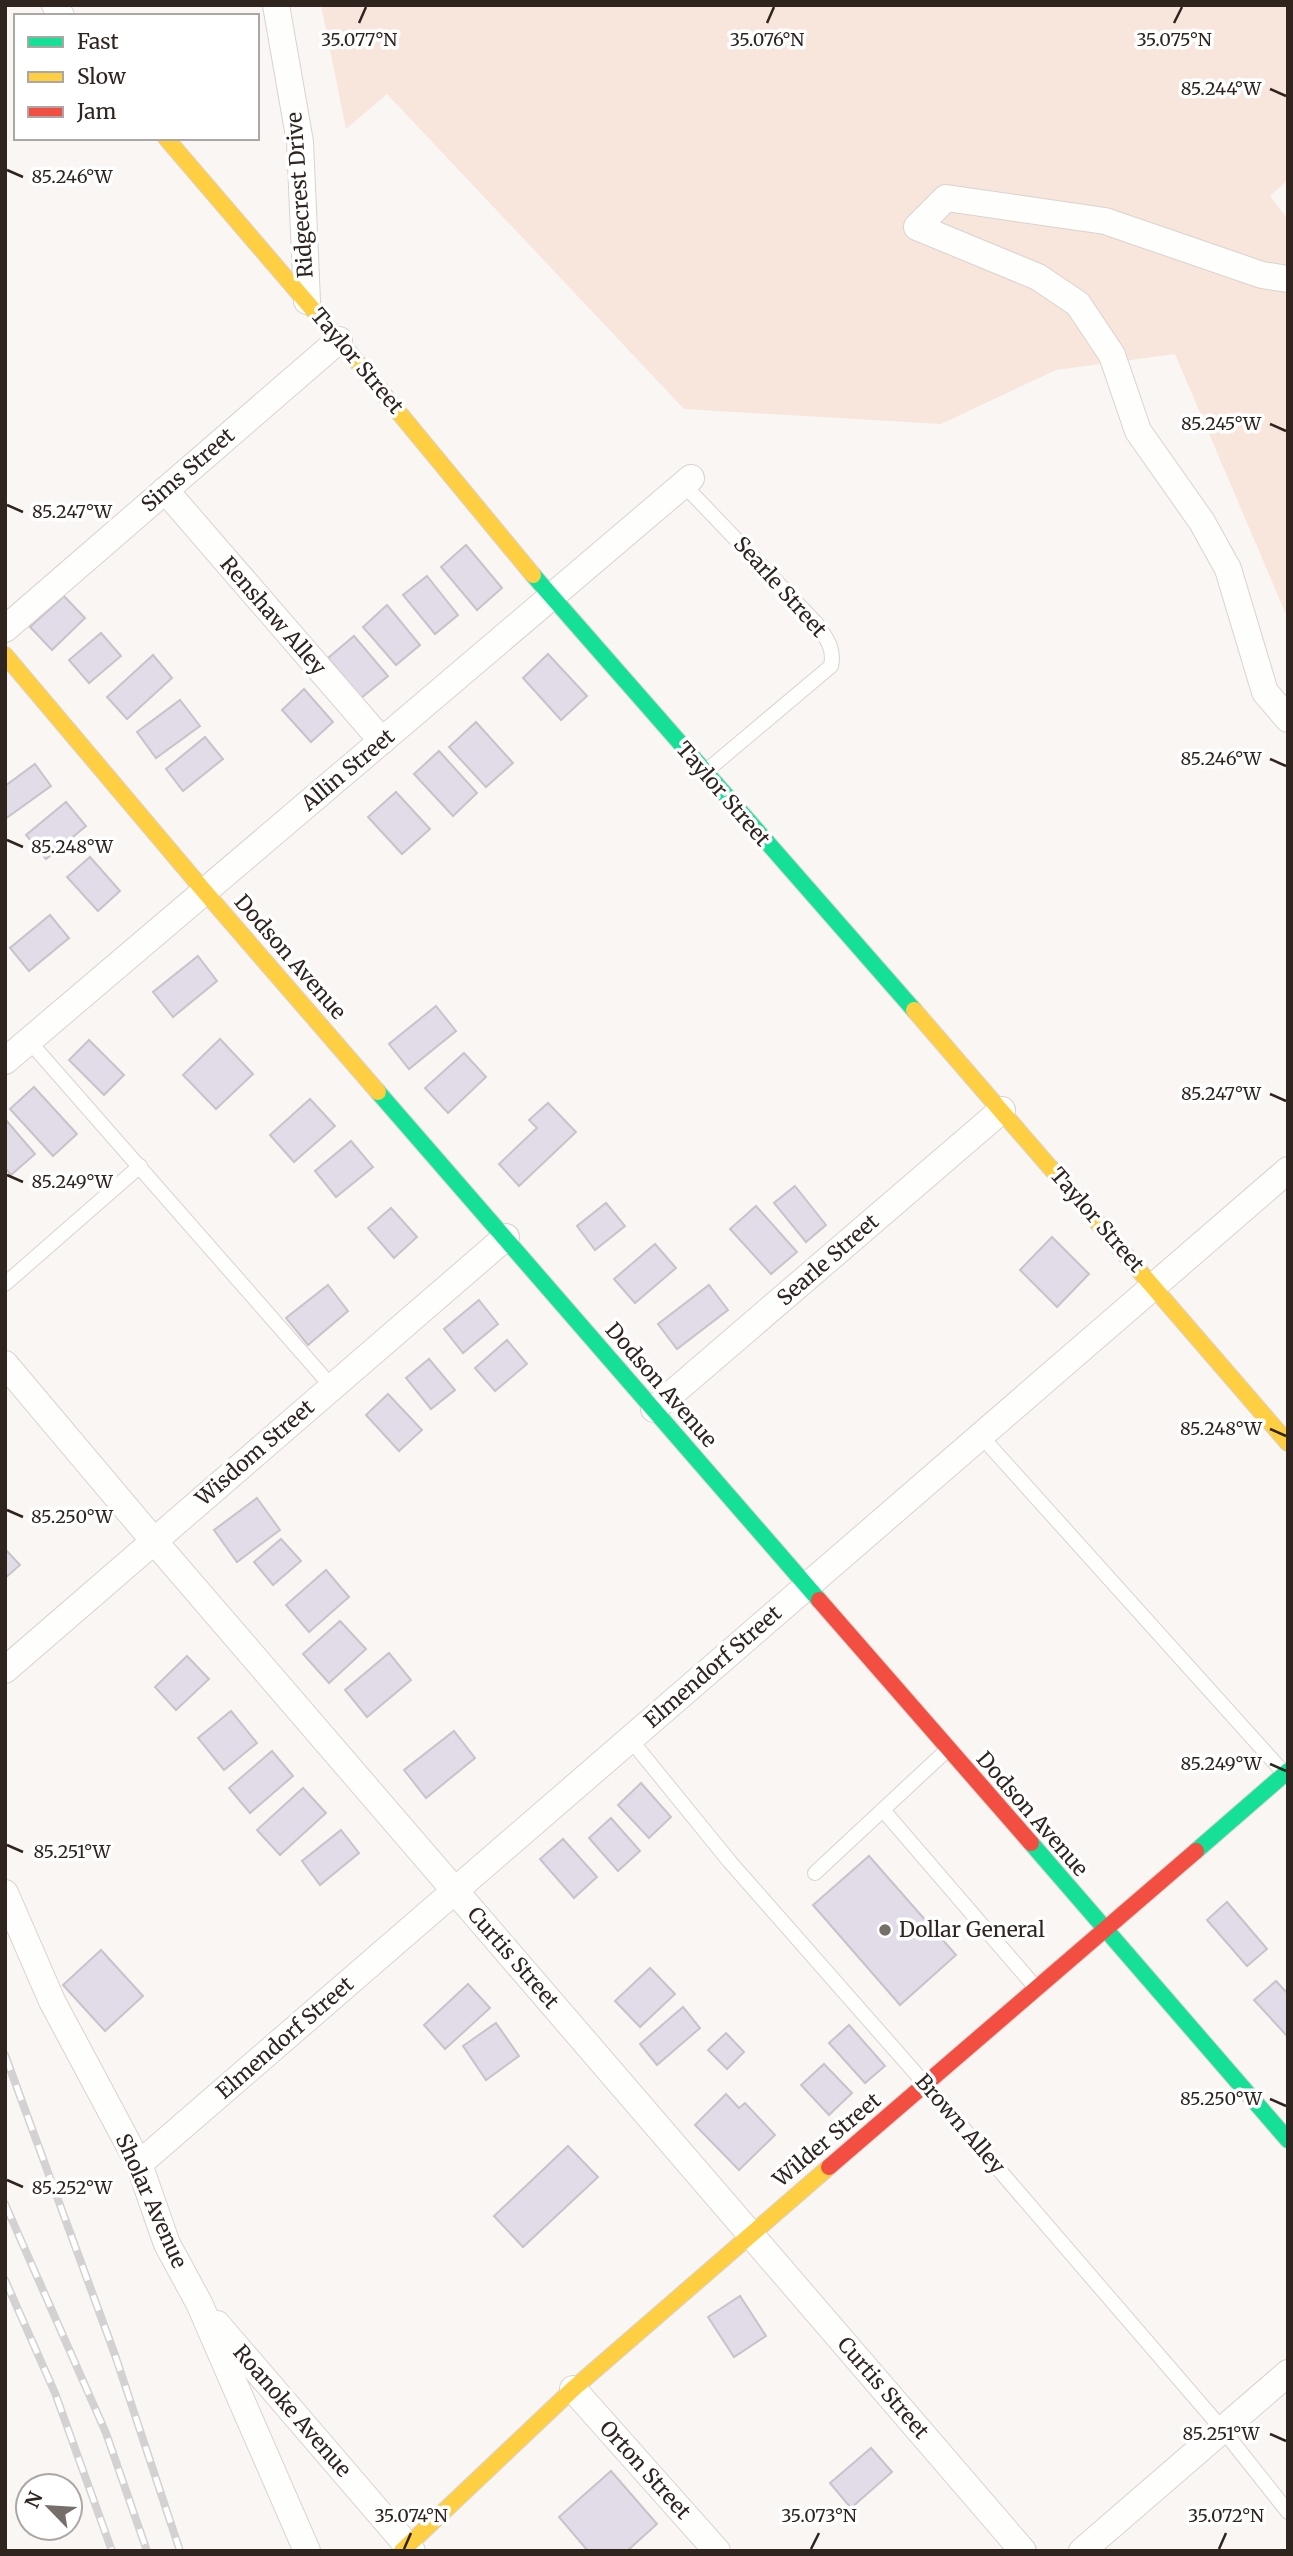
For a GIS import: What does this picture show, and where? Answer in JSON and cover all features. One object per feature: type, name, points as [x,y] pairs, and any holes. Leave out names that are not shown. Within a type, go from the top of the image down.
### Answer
[{"type":"street","name":"Ridgecrest Drive","points":[[276,5],[300,142],[307,302]]},
{"type":"street","name":"Taylor Street","points":[[168,140],[339,340],[551,597],[1002,1111],[1288,1443]]},
{"type":"street","points":[[1288,279],[1262,275],[1105,221],[946,198],[917,227],[1038,277],[1078,304],[1112,355],[1138,431],[1202,522],[1228,569],[1265,692],[1288,719]]},
{"type":"street","name":"Sims Street","points":[[5,629],[339,340]]},
{"type":"street","name":"Allin Street","points":[[5,1061],[688,482]]},
{"type":"street","name":"Renshaw Alley","points":[[165,490],[382,741]]},
{"type":"street","name":"Dodson Avenue","points":[[5,655],[205,892],[1288,2140]]},
{"type":"street","name":"Searle Street","points":[[654,1409],[1002,1111]]},
{"type":"street","name":"Elmendorf Street","points":[[139,2164],[1288,1170]]},
{"type":"street","name":"Wisdom Street","points":[[5,1670],[506,1237]]},
{"type":"street","name":"Curtis Street","points":[[5,1364],[154,1541],[1023,2551]]},
{"type":"street","name":"Wilder Street","points":[[407,2549],[573,2389],[749,2234],[926,2085],[1286,1773]]},
{"type":"street","name":"Sholar Avenue","points":[[5,1893],[52,2001],[139,2164],[167,2244],[199,2303],[307,2551]]},
{"type":"street","name":"Roanoke Avenue","points":[[199,2303],[407,2549]]},
{"type":"street","points":[[1082,2551],[1288,2373]]},
{"type":"street","name":"Orton Street","points":[[573,2389],[717,2551]]},
{"type":"lane","name":"Searle Street","points":[[688,482],[816,623],[830,643],[834,655],[831,666],[704,773]]},
{"type":"lane","points":[[29,1041],[332,1387]]},
{"type":"lane","points":[[5,1284],[140,1166]]},
{"type":"lane","points":[[981,1436],[1286,1773]]},
{"type":"lane","name":"Brown Alley","points":[[630,1739],[730,1862],[1223,2429],[1288,2512]]},
{"type":"lane","points":[[815,1873],[948,1749]]},
{"type":"lane","points":[[883,1810],[1037,1989]]},
{"type":"shaded area","points":[[321,5],[1288,5],[1288,180],[1270,196],[1288,219],[1288,619],[1175,354],[1056,370],[941,424],[684,409],[387,94],[346,129]]},
{"type":"building","points":[[466,545],[502,588],[477,610],[441,567]]},
{"type":"building","points":[[427,576],[458,615],[435,634],[403,595]]},
{"type":"building","points":[[64,596],[85,618],[52,650],[30,627]]},
{"type":"building","points":[[387,605],[420,645],[396,665],[363,627]]},
{"type":"building","points":[[101,633],[121,656],[89,683],[69,660]]},
{"type":"building","points":[[354,636],[388,676],[361,698],[328,658]]},
{"type":"building","points":[[548,654],[587,696],[561,720],[523,678]]},
{"type":"building","points":[[153,655],[172,678],[127,719],[107,697]]},
{"type":"building","points":[[304,689],[333,722],[311,742],[282,710]]},
{"type":"building","points":[[180,700],[200,726],[156,758],[137,732]]},
{"type":"building","points":[[476,722],[513,763],[486,787],[449,747]]},
{"type":"building","points":[[205,737],[223,759],[183,791],[166,769]]},
{"type":"building","points":[[439,751],[477,793],[453,816],[414,774]]},
{"type":"building","points":[[35,764],[51,786],[5,819],[5,786]]},
{"type":"building","points":[[396,792],[430,829],[402,854],[368,817]]},
{"type":"building","points":[[66,802],[86,826],[46,859],[26,835]]},
{"type":"building","points":[[90,857],[120,891],[98,911],[67,877]]},
{"type":"building","points":[[50,915],[69,938],[29,971],[10,948]]},
{"type":"building","points":[[198,956],[217,981],[173,1017],[153,992]]},
{"type":"building","points":[[436,1006],[456,1031],[409,1069],[389,1044]]},
{"type":"building","points":[[220,1039],[253,1074],[216,1109],[183,1075]]},
{"type":"building","points":[[89,1040],[124,1075],[104,1095],[69,1060]]},
{"type":"building","points":[[464,1053],[486,1077],[448,1113],[425,1088]]},
{"type":"building","points":[[34,1087],[77,1134],[53,1156],[10,1109]]},
{"type":"building","points":[[310,1099],[335,1126],[294,1162],[270,1135]]},
{"type":"building","points":[[548,1103],[576,1132],[519,1186],[499,1164],[537,1128],[529,1120]]},
{"type":"building","points":[[5,1119],[35,1154],[11,1175],[5,1168]]},
{"type":"building","points":[[351,1141],[373,1167],[336,1197],[315,1171]]},
{"type":"building","points":[[795,1186],[826,1225],[806,1242],[774,1203]]},
{"type":"building","points":[[606,1203],[625,1226],[595,1250],[577,1226]]},
{"type":"building","points":[[756,1206],[797,1252],[771,1274],[730,1229]]},
{"type":"building","points":[[391,1208],[417,1237],[394,1258],[368,1228]]},
{"type":"building","points":[[1052,1237],[1089,1274],[1057,1307],[1020,1270]]},
{"type":"building","points":[[655,1244],[676,1268],[635,1303],[614,1279]]},
{"type":"building","points":[[328,1285],[348,1311],[308,1345],[286,1318]]},
{"type":"building","points":[[709,1285],[728,1310],[677,1349],[658,1324]]},
{"type":"building","points":[[479,1300],[498,1324],[463,1353],[444,1329]]},
{"type":"building","points":[[507,1340],[527,1364],[495,1391],[475,1368]]},
{"type":"building","points":[[429,1359],[455,1390],[431,1409],[406,1378]]},
{"type":"building","points":[[388,1394],[422,1430],[399,1451],[366,1415]]},
{"type":"building","points":[[257,1498],[280,1530],[237,1562],[214,1530]]},
{"type":"building","points":[[281,1539],[301,1561],[273,1585],[254,1562]]},
{"type":"building","points":[[5,1549],[20,1565],[5,1578]]},
{"type":"building","points":[[326,1570],[349,1597],[309,1632],[286,1605]]},
{"type":"building","points":[[340,1621],[366,1649],[329,1683],[303,1654]]},
{"type":"building","points":[[389,1653],[411,1680],[367,1717],[345,1690]]},
{"type":"building","points":[[187,1656],[209,1679],[176,1710],[155,1687]]},
{"type":"building","points":[[231,1711],[257,1743],[224,1770],[198,1738]]},
{"type":"building","points":[[454,1731],[475,1758],[426,1798],[404,1770]]},
{"type":"building","points":[[272,1751],[293,1776],[250,1813],[229,1788]]},
{"type":"building","points":[[641,1783],[671,1817],[649,1838],[618,1805]]},
{"type":"building","points":[[303,1788],[326,1813],[280,1855],[257,1830]]},
{"type":"building","points":[[611,1818],[640,1851],[618,1871],[589,1838]]},
{"type":"building","points":[[341,1830],[359,1853],[320,1885],[302,1861]]},
{"type":"building","points":[[563,1839],[597,1877],[574,1898],[540,1859]]},
{"type":"building","name":"Dollar General","points":[[869,1856],[956,1955],[900,2005],[813,1905]]},
{"type":"building","points":[[1227,1902],[1267,1949],[1247,1966],[1207,1920]]},
{"type":"building","points":[[101,1950],[143,1996],[105,2031],[63,1985]]},
{"type":"building","points":[[650,1968],[675,1994],[640,2027],[615,2001]]},
{"type":"building","points":[[1276,1981],[1288,1994],[1288,2037],[1254,2000]]},
{"type":"building","points":[[468,1984],[490,2008],[445,2049],[424,2025]]},
{"type":"building","points":[[683,2007],[700,2028],[657,2065],[640,2044]]},
{"type":"building","points":[[496,2023],[519,2056],[486,2080],[463,2046]]},
{"type":"building","points":[[849,2025],[885,2066],[865,2083],[829,2043]]},
{"type":"building","points":[[726,2033],[744,2052],[727,2069],[708,2050]]},
{"type":"building","points":[[824,2064],[852,2093],[829,2115],[801,2085]]},
{"type":"building","points":[[726,2094],[739,2108],[745,2103],[775,2135],[739,2170],[695,2125]]},
{"type":"building","points":[[568,2146],[598,2177],[523,2247],[494,2216]]},
{"type":"building","points":[[740,2296],[766,2336],[734,2357],[708,2317]]},
{"type":"building","points":[[871,2448],[892,2472],[851,2508],[830,2483]]},
{"type":"building","points":[[611,2471],[657,2524],[627,2551],[588,2551],[559,2517]]},
{"type":"railway","points":[[5,2055],[115,2355],[180,2551]]},
{"type":"railway","points":[[5,2204],[106,2433],[147,2551]]},
{"type":"railway","points":[[5,2280],[55,2393],[112,2551]]},
{"type":"traffic: fast","points":[[533,575],[914,1010]]},
{"type":"traffic: fast","points":[[378,1092],[819,1600]]},
{"type":"traffic: fast","points":[[1196,1851],[1288,1771]]},
{"type":"traffic: fast","points":[[1031,1843],[1288,2140]]},
{"type":"traffic: slow","points":[[168,140],[339,340],[533,575]]},
{"type":"traffic: slow","points":[[5,655],[378,1092]]},
{"type":"traffic: slow","points":[[914,1010],[1288,1443]]},
{"type":"traffic: slow","points":[[402,2551],[573,2389],[829,2167]]},
{"type":"traffic: jam","points":[[819,1600],[1031,1843]]},
{"type":"traffic: jam","points":[[829,2167],[1196,1851]]},
{"type":"place","name":"Dollar General","points":[[885,1930]]}]
